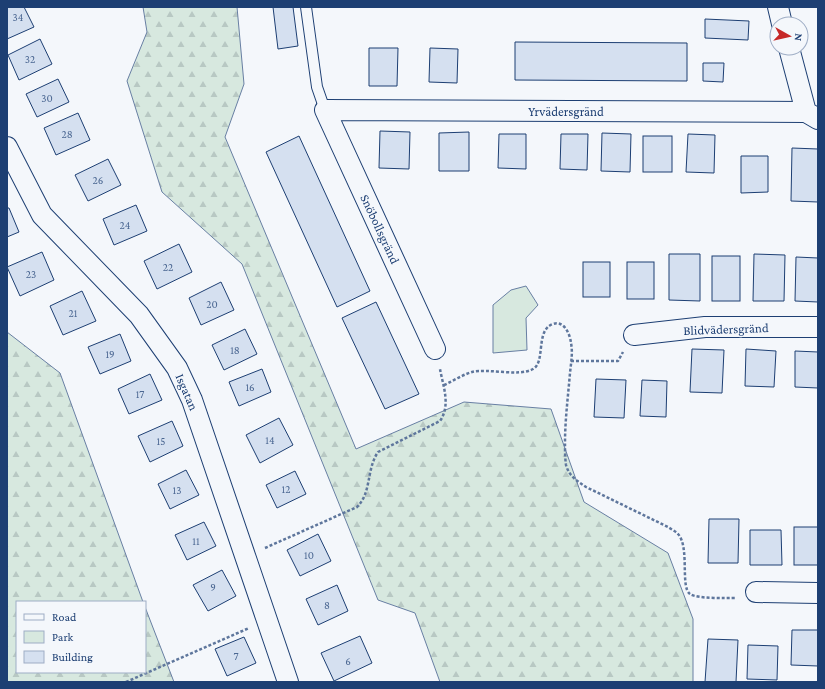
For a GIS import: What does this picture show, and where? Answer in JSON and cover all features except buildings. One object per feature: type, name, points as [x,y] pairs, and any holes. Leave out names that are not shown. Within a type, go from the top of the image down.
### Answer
[{"type":"street","points":[[792,56],[812,116]]},
{"type":"street","name":"Yrvädersgränd","points":[[325,110],[812,116]]},
{"type":"street","name":"Snöbollsgränd","points":[[325,110],[435,349]]},
{"type":"street","name":"Isgatan","points":[[7,147],[42,215],[139,315],[178,368],[192,400],[288,682]]},
{"type":"street","name":"Blidvädersgränd","points":[[634,335],[705,327],[818,327]]},
{"type":"street","points":[[756,592],[818,593]]},
{"type":"lane","points":[[306,7],[317,87],[325,110]]},
{"type":"path","points":[[444,385],[472,372],[524,371],[532,369],[536,366],[543,334],[547,328],[553,324],[564,326],[568,331],[572,348],[565,432],[566,464],[569,473],[575,480],[586,487],[668,527],[678,535],[682,542],[685,561],[686,590],[689,594],[706,597],[738,598],[756,592]]},
{"type":"path","points":[[571,361],[618,361],[634,335]]},
{"type":"path","points":[[246,557],[357,507],[363,501],[367,491],[373,460],[378,452],[440,421],[443,416],[446,396],[435,349]]},
{"type":"path","points":[[126,682],[267,620]]},
{"type":"green space","points":[[143,7],[237,7],[244,84],[225,137],[356,449],[464,402],[551,409],[584,502],[668,553],[693,619],[693,682],[440,682],[415,613],[378,600],[242,264],[162,192],[127,81],[147,32]]},
{"type":"green space","points":[[526,286],[538,305],[526,318],[527,350],[493,353],[493,305],[511,290]]},
{"type":"green space","points":[[7,332],[60,373],[143,601],[16,601],[16,673],[146,673],[146,610],[174,682],[7,682]]}]
